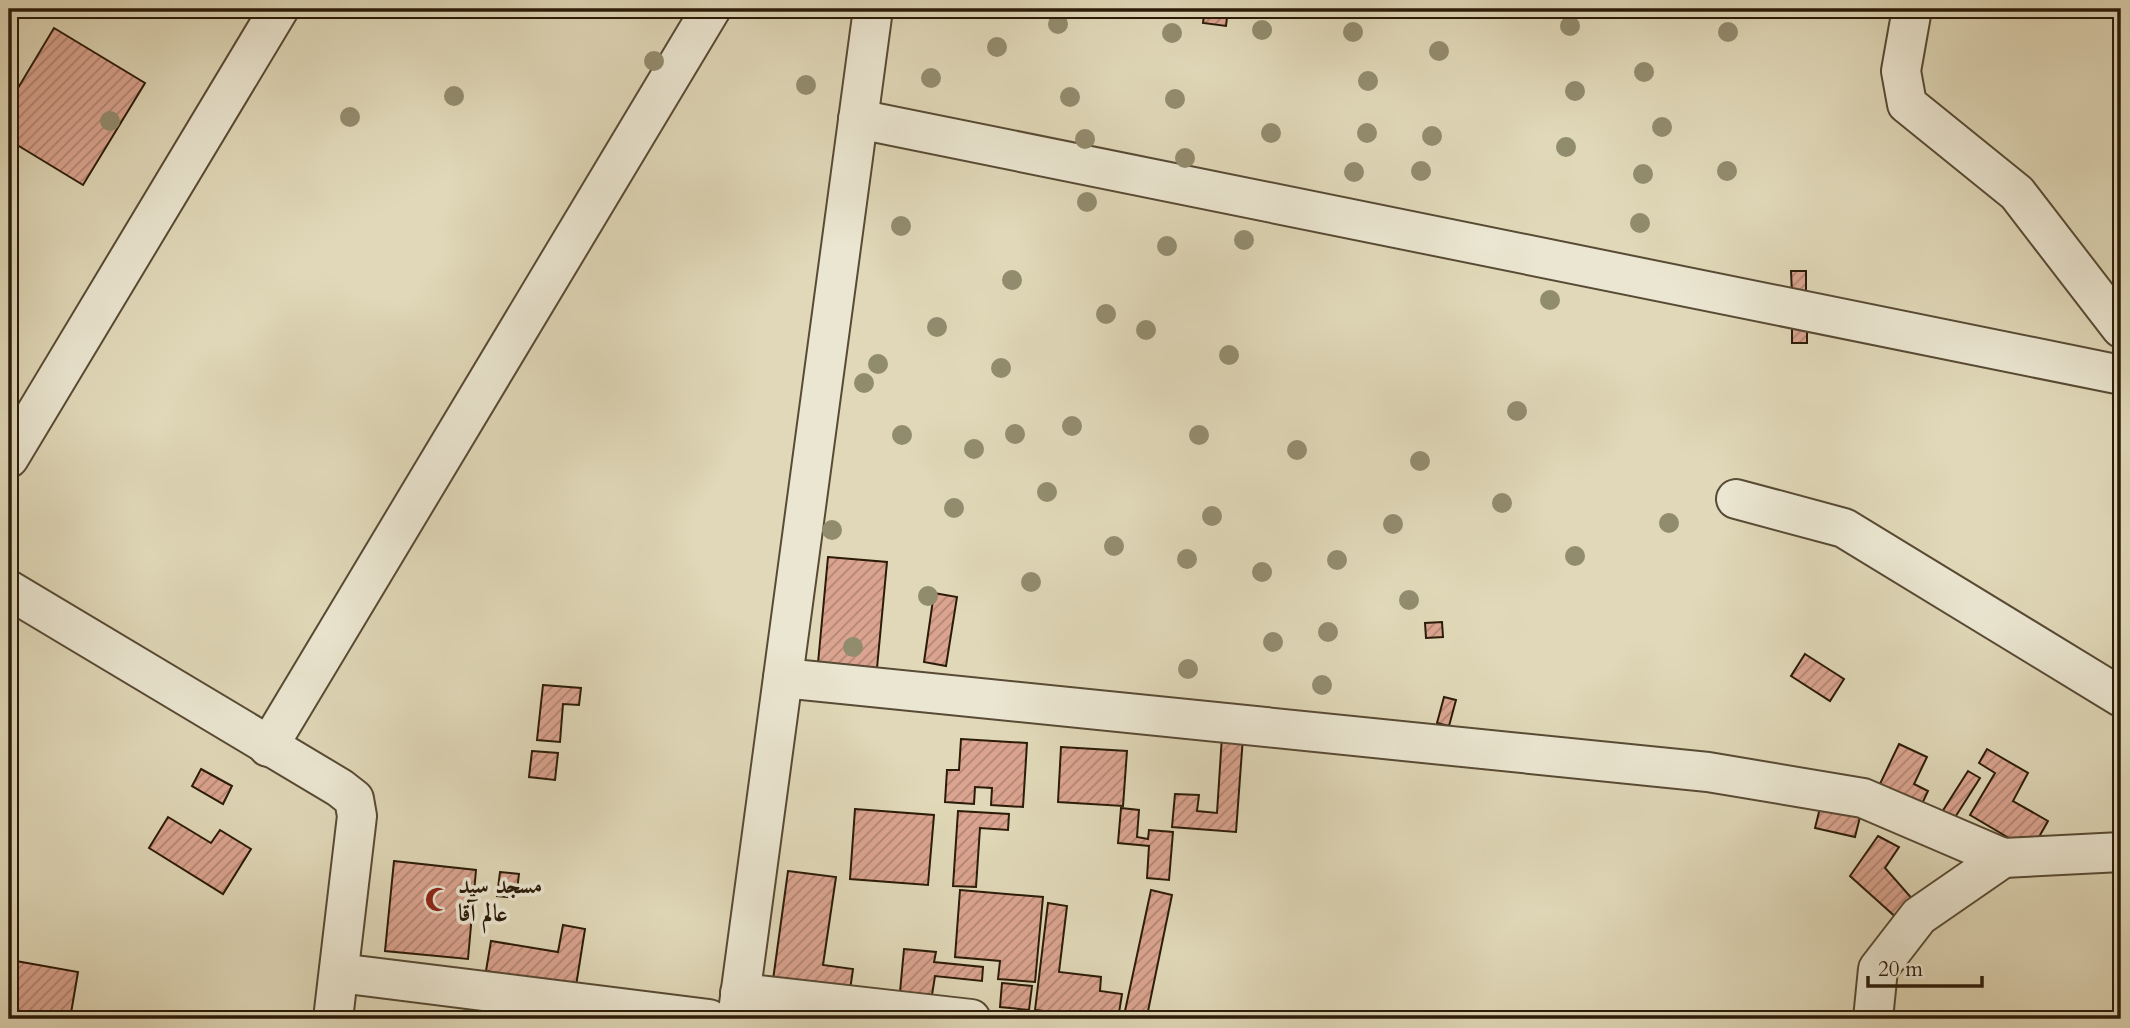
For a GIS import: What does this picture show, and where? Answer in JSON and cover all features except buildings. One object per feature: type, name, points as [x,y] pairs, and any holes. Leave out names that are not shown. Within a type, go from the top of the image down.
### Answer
[{"type":"street","points":[[9,458],[279,9]]},
{"type":"street","points":[[268,747],[711,9]]},
{"type":"street","points":[[873,9],[738,1006],[971,1019]]},
{"type":"street","points":[[1912,9],[1901,71],[1907,104],[2017,193],[2121,328]]},
{"type":"street","points":[[858,120],[2121,375]]},
{"type":"street","points":[[1736,499],[1844,528],[2121,697]]},
{"type":"street","points":[[9,590],[340,788],[354,799],[357,816],[333,1019]]},
{"type":"street","points":[[783,678],[1709,772],[1863,798],[2003,858],[2121,852]]},
{"type":"street","points":[[1873,1019],[1878,969],[1919,916],[2003,858]]},
{"type":"street","points":[[339,973],[709,1019]]},
{"type":"place","name":"مسجد سید عالم آقا","points":[[438,899]]}]
